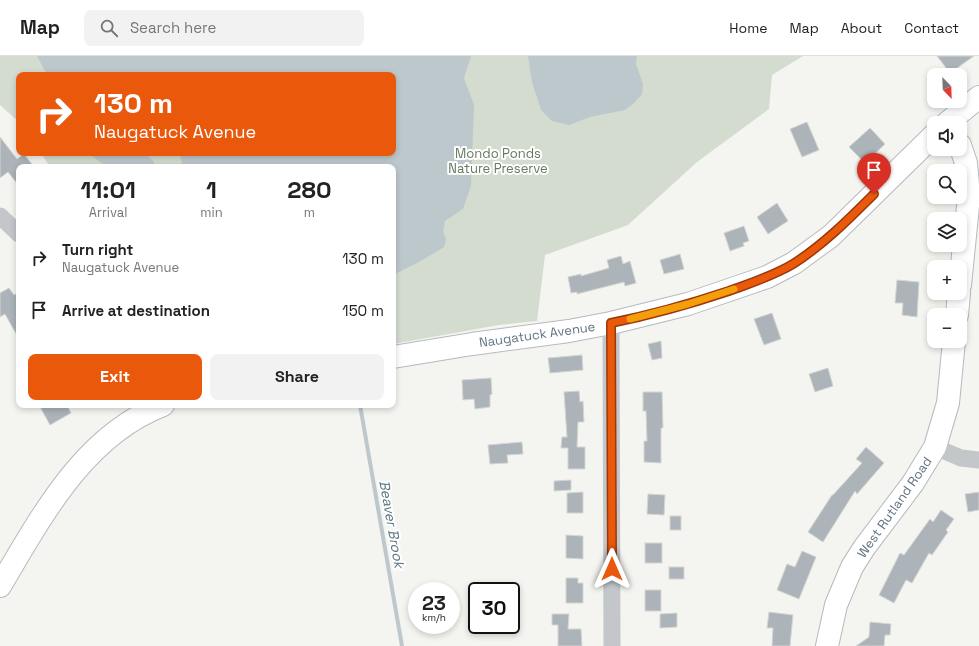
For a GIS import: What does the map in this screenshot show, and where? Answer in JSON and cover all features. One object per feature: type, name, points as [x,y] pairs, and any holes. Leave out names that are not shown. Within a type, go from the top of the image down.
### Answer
[{"type":"main road","points":[[956,116],[979,97]]},
{"type":"main road","name":"Naugatuck Avenue","points":[[396,357],[472,344],[569,331],[659,313],[709,298],[768,277],[794,263],[831,236],[927,142]]},
{"type":"main road","points":[[963,260],[969,196],[966,163],[964,156]]},
{"type":"main road","name":"West Rutland Road","points":[[827,646],[836,605],[852,567],[864,548],[913,483],[935,447],[948,402],[953,348]]},
{"type":"main road","points":[[0,586],[52,501],[72,474],[104,440],[122,427],[135,411],[149,408]]},
{"type":"street","points":[[0,216],[11,232]]},
{"type":"street","points":[[611,323],[612,646]]},
{"type":"street","points":[[935,447],[961,458],[979,460]]},
{"type":"green space","name":"Mondo Ponds Nature Preserve","points":[[0,56],[803,56],[772,75],[769,109],[697,162],[628,225],[545,255],[537,321],[499,325],[396,343],[396,164],[48,164],[43,156],[396,156],[396,72],[16,72],[16,119],[0,105]]},
{"type":"shaded area","points":[[37,56],[471,56],[464,78],[474,105],[471,186],[463,209],[445,221],[443,232],[446,239],[444,247],[396,274],[396,164],[181,164],[180,156],[396,156],[396,72],[45,72]]},
{"type":"shaded area","points":[[528,56],[637,56],[636,64],[643,84],[642,94],[625,110],[590,117],[569,125],[552,121],[541,110],[532,82]]},
{"type":"shaded area","points":[[92,156],[148,156],[154,162],[154,164],[103,164]]},
{"type":"building","points":[[937,56],[974,56],[957,68],[946,68]]},
{"type":"building","points":[[807,122],[819,150],[802,157],[790,129]]},
{"type":"building","points":[[870,128],[885,144],[865,163],[849,147]]},
{"type":"building","points":[[0,137],[17,159],[21,156],[26,156],[32,164],[16,164],[16,182],[8,172],[0,178]]},
{"type":"building","points":[[777,203],[788,221],[768,234],[757,217]]},
{"type":"building","points":[[744,226],[749,241],[743,243],[744,246],[730,251],[724,233]]},
{"type":"building","points":[[680,254],[684,269],[664,274],[660,260]]},
{"type":"building","points":[[621,256],[623,264],[630,261],[636,283],[625,286],[624,282],[577,294],[577,292],[571,293],[568,277],[581,274],[581,276],[609,268],[607,260]]},
{"type":"building","points":[[897,280],[919,282],[917,317],[902,315],[903,303],[895,303]]},
{"type":"building","points":[[9,288],[14,295],[16,294],[16,334],[5,314],[0,317],[0,293]]},
{"type":"building","points":[[772,313],[781,339],[764,345],[754,319]]},
{"type":"building","points":[[661,341],[662,358],[652,360],[648,344]]},
{"type":"building","points":[[582,355],[583,370],[550,373],[548,358]]},
{"type":"building","points":[[828,368],[833,386],[815,392],[809,374]]},
{"type":"building","points":[[491,378],[492,394],[490,395],[490,407],[475,409],[474,399],[463,400],[462,380]]},
{"type":"building","points":[[579,391],[580,402],[583,401],[584,422],[578,422],[577,447],[585,447],[585,469],[568,469],[568,448],[561,448],[562,437],[567,437],[564,392]]},
{"type":"building","points":[[643,392],[662,392],[663,428],[661,428],[661,463],[644,462],[644,441],[647,441],[646,411],[643,411]]},
{"type":"building","points":[[41,408],[68,408],[71,413],[50,425]]},
{"type":"building","points":[[522,442],[523,454],[507,455],[508,463],[490,464],[488,445]]},
{"type":"building","points":[[866,447],[884,463],[857,494],[855,491],[823,542],[808,532],[832,495],[862,463],[856,459]]},
{"type":"building","points":[[571,480],[571,490],[554,491],[554,481]]},
{"type":"building","points":[[583,492],[583,513],[567,513],[567,493]]},
{"type":"building","points":[[979,492],[979,510],[968,512],[965,494]]},
{"type":"building","points":[[648,494],[665,495],[664,515],[647,514]]},
{"type":"building","points":[[941,510],[954,519],[946,530],[948,532],[932,555],[929,553],[912,583],[906,580],[894,603],[879,595],[900,553],[904,555],[930,519],[933,522]]},
{"type":"building","points":[[670,516],[681,516],[681,530],[670,530]]},
{"type":"building","points":[[566,535],[583,536],[583,559],[566,558]]},
{"type":"building","points":[[645,543],[662,543],[662,563],[645,563]]},
{"type":"building","points":[[802,551],[816,557],[799,599],[777,590],[787,564],[795,567]]},
{"type":"building","points":[[669,567],[684,567],[684,579],[669,579]]},
{"type":"building","points":[[566,578],[578,578],[578,583],[583,583],[583,603],[566,603]]},
{"type":"building","points":[[645,590],[661,590],[661,611],[645,611]]},
{"type":"building","points":[[769,612],[793,615],[790,646],[772,646],[773,628],[767,628]]},
{"type":"building","points":[[677,613],[677,627],[660,628],[660,614]]},
{"type":"building","points":[[552,614],[569,614],[568,629],[581,629],[582,646],[558,646],[558,625],[552,625]]},
{"type":"building","points":[[870,622],[891,624],[890,635],[885,635],[884,646],[856,646],[869,637]]},
{"type":"waterway","name":"Beaver Brook","points":[[361,408],[402,646]]},
{"type":"slow traffic","points":[[630,319],[659,313],[734,289]]},
{"type":"route","points":[[612,569],[611,323],[659,313],[709,298],[768,277],[794,263],[831,236],[874,194]]}]
